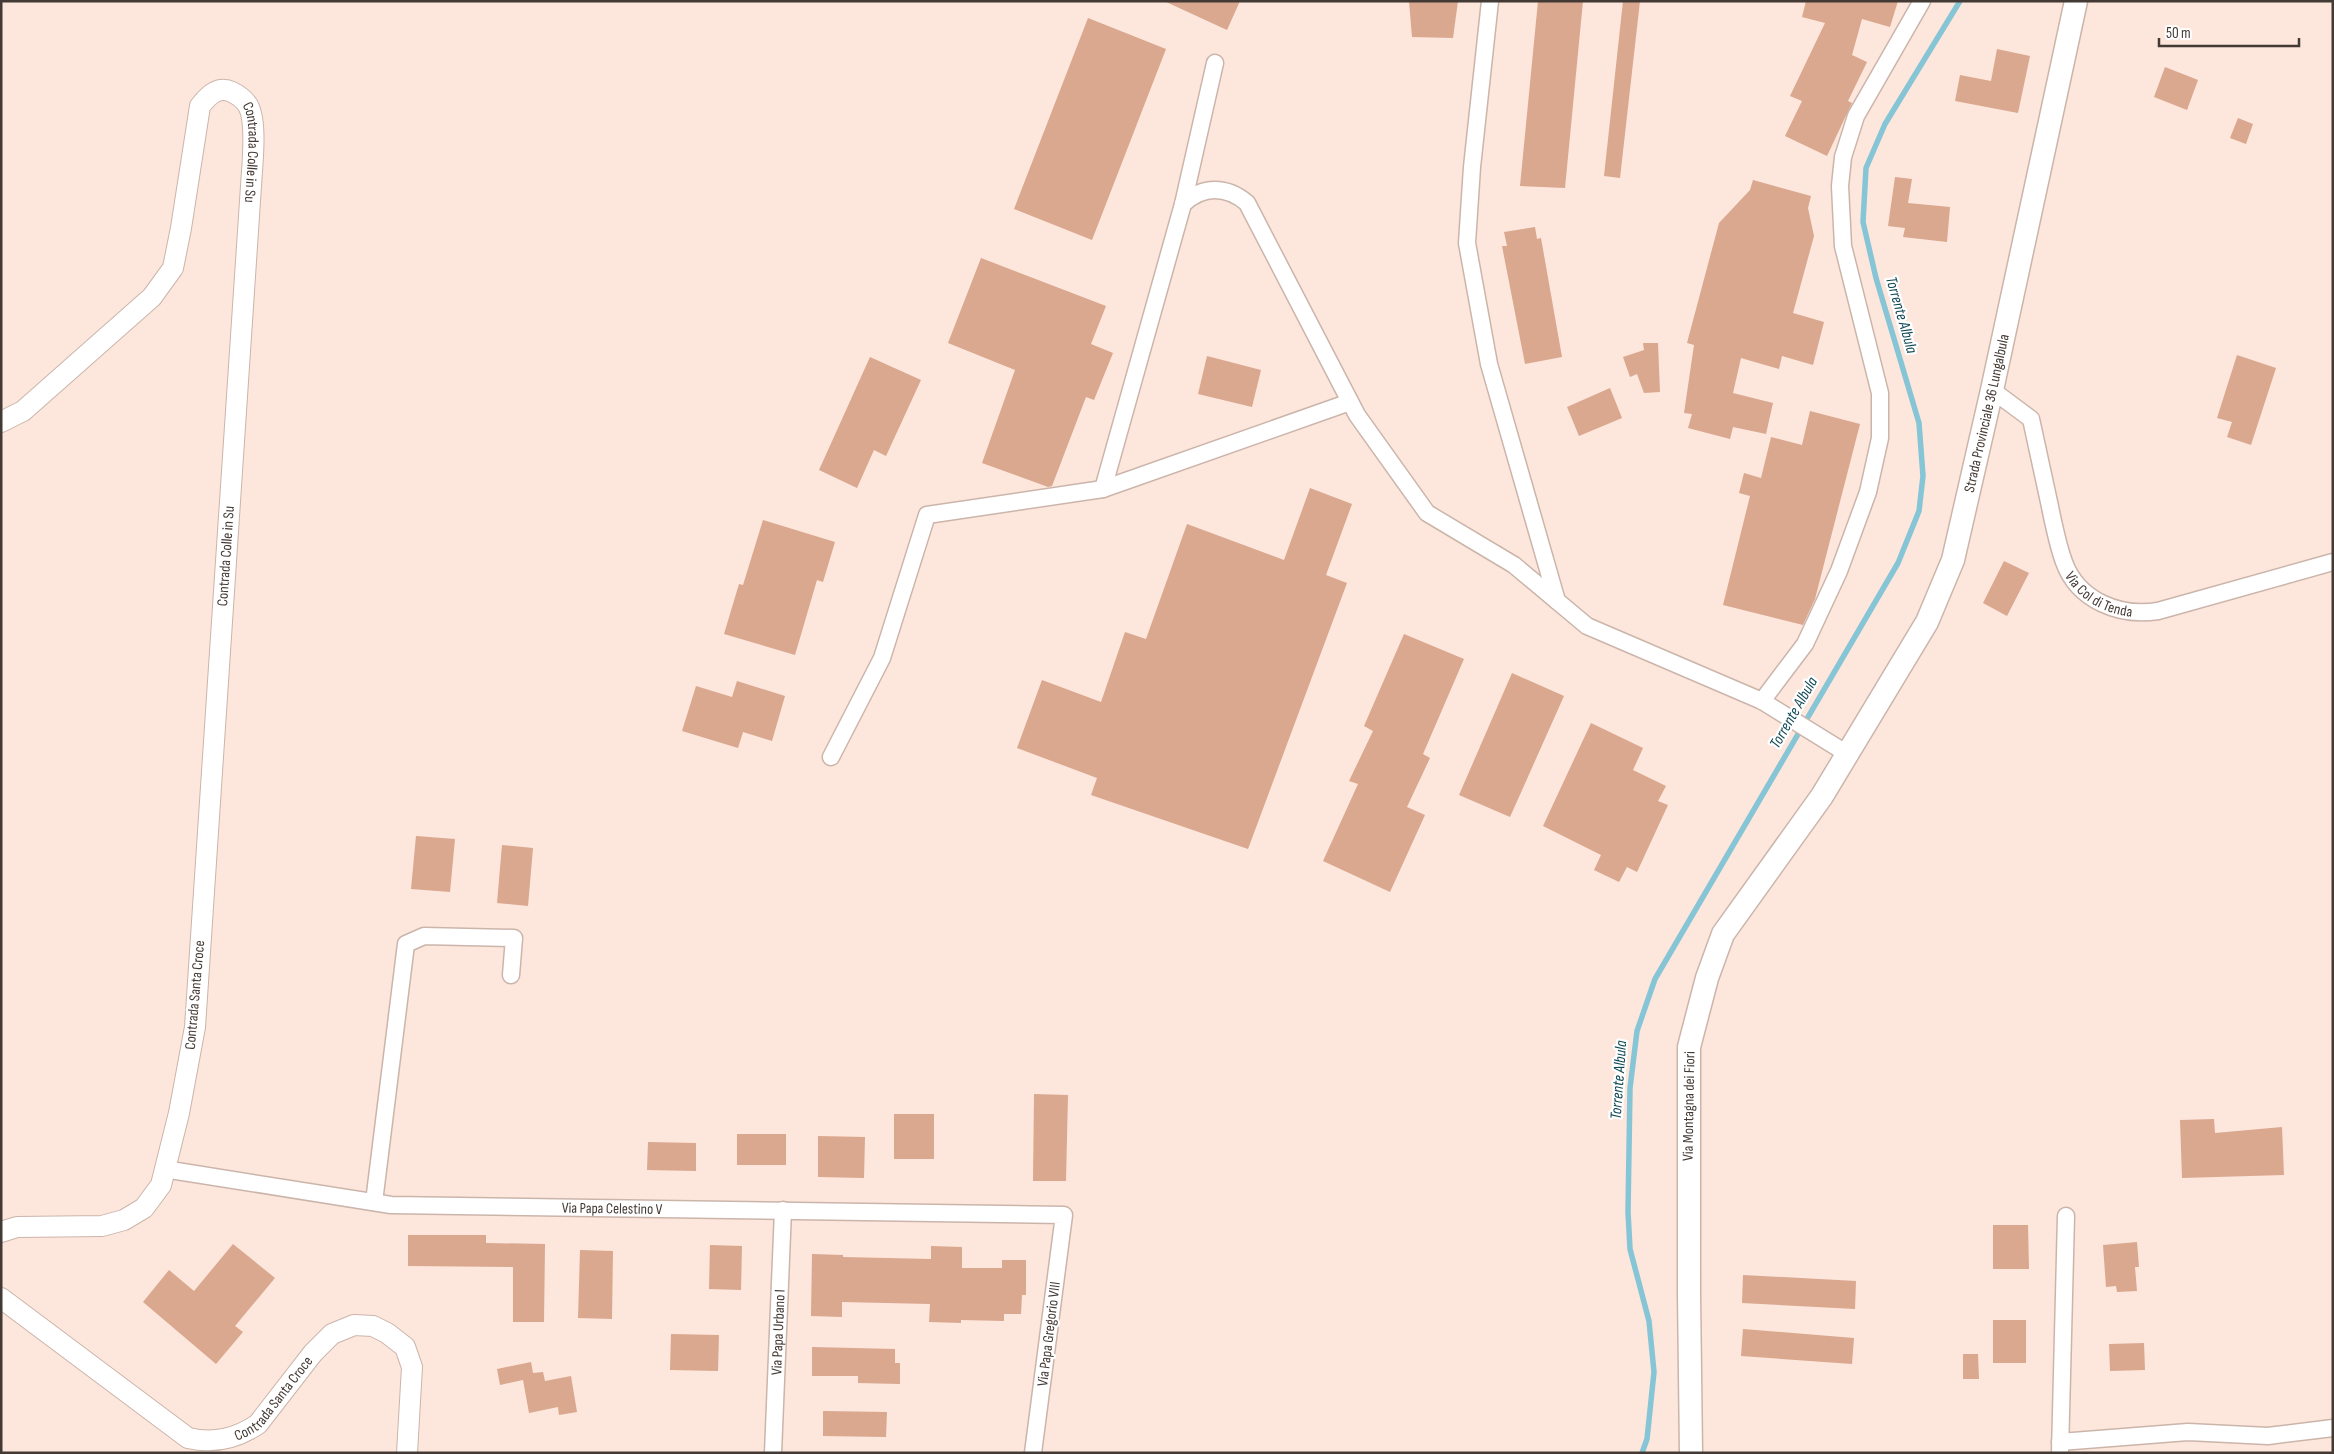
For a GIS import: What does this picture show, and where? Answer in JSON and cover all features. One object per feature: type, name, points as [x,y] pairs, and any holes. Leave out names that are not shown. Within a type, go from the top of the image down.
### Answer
[{"type":"main road","name":"Strada Provinciale 36 Lungalbula","points":[[1822,796],[1837,748],[1927,622],[1953,560],[1992,390],[2076,1]]},
{"type":"main road","name":"Via Montagna dei Fiori","points":[[1691,1453],[1689,1047],[1707,978],[1723,934],[1822,796]]},
{"type":"street","points":[[1490,1],[1472,167],[1467,243],[1489,364],[1558,603]]},
{"type":"street","points":[[1762,701],[1805,644],[1839,571],[1868,492],[1880,438],[1880,393],[1843,246],[1840,186],[1843,158],[1856,116],[1922,1]]},
{"type":"street","points":[[1103,489],[1183,204],[1215,63]]},
{"type":"street","name":"Contrada Colle in Su","points":[[1,422],[23,411],[152,297],[172,268],[181,228],[200,106],[212,93],[226,89],[239,96],[248,105],[253,119],[251,186],[219,656]]},
{"type":"street","points":[[1183,204],[1199,193],[1219,190],[1239,196],[1247,203],[1356,415],[1427,513],[1514,565],[1587,626],[1762,701],[1837,748]]},
{"type":"street","name":"Via Col di Tenda","points":[[1992,390],[2031,419],[2064,562],[2077,584],[2097,601],[2121,611],[2133,613],[2158,611],[2333,562]]},
{"type":"street","points":[[831,757],[882,658],[926,515],[1103,489],[1350,402]]},
{"type":"street","name":"Contrada Santa Croce","points":[[1,1232],[17,1228],[102,1226],[124,1220],[144,1208],[160,1185],[179,1113],[195,1027],[219,656]]},
{"type":"street","points":[[374,1202],[406,944],[424,936],[514,938],[511,975]]},
{"type":"street","name":"Via Papa Celestino V","points":[[164,1169],[391,1205],[1064,1215]]},
{"type":"street","name":"Via Papa Urbano I","points":[[773,1453],[783,1210]]},
{"type":"street","name":"Via Papa Gregorio VIII","points":[[1034,1453],[1064,1215]]},
{"type":"street","points":[[2066,1216],[2060,1448],[2188,1432],[2268,1436],[2333,1428]]},
{"type":"street","name":"Contrada Santa Croce","points":[[1,1298],[188,1438],[200,1441],[223,1440],[247,1431],[258,1424],[313,1353],[332,1334],[354,1325],[373,1326],[387,1333],[405,1347],[412,1367],[407,1453]]},
{"type":"building","points":[[1164,1],[1240,1],[1227,30]]},
{"type":"building","points":[[1409,1],[1458,1],[1453,38],[1412,37]]},
{"type":"building","points":[[1538,1],[1583,1],[1565,188],[1520,186]]},
{"type":"building","points":[[1623,1],[1640,1],[1620,178],[1604,176]]},
{"type":"building","points":[[1806,1],[1898,1],[1890,27],[1862,19],[1852,55],[1867,62],[1848,101],[1852,103],[1827,156],[1785,136],[1802,101],[1790,96],[1825,23],[1802,17]]},
{"type":"building","points":[[1088,18],[1166,49],[1092,240],[1014,209]]},
{"type":"building","points":[[1997,49],[2030,56],[2018,113],[1955,101],[1960,75],[1991,81]]},
{"type":"building","points":[[2165,67],[2198,80],[2187,110],[2154,97]]},
{"type":"building","points":[[2238,118],[2253,124],[2246,144],[2230,138]]},
{"type":"building","points":[[1895,177],[1912,179],[1908,203],[1950,207],[1947,242],[1903,237],[1905,228],[1888,226]]},
{"type":"building","points":[[1753,180],[1811,196],[1808,208],[1814,236],[1793,313],[1824,322],[1813,365],[1782,356],[1779,369],[1741,358],[1733,393],[1773,403],[1766,434],[1733,427],[1730,439],[1688,428],[1692,414],[1684,413],[1694,345],[1687,343],[1719,223],[1750,190]]},
{"type":"building","points":[[1535,227],[1537,239],[1541,238],[1562,357],[1525,364],[1502,246],[1507,246],[1504,232]]},
{"type":"building","points":[[981,258],[1106,306],[1091,344],[1113,353],[1094,400],[1086,397],[1052,486],[1048,487],[982,463],[1015,370],[948,343]]},
{"type":"building","points":[[1643,343],[1658,343],[1660,392],[1644,393],[1637,374],[1630,377],[1623,357],[1644,350]]},
{"type":"building","points":[[2237,355],[2276,368],[2251,445],[2227,437],[2232,422],[2217,418]]},
{"type":"building","points":[[1207,356],[1261,370],[1252,407],[1198,394]]},
{"type":"building","points":[[870,357],[921,380],[886,456],[874,450],[857,488],[819,470]]},
{"type":"building","points":[[1610,388],[1622,418],[1579,436],[1567,407]]},
{"type":"building","points":[[1810,411],[1860,424],[1815,599],[1803,625],[1723,605],[1750,496],[1739,493],[1744,473],[1761,478],[1771,437],[1802,445]]},
{"type":"building","points":[[1310,488],[1352,504],[1326,575],[1347,583],[1248,849],[1091,795],[1097,778],[1017,748],[1042,680],[1101,702],[1125,632],[1146,639],[1187,524],[1284,560]]},
{"type":"building","points":[[763,520],[835,542],[823,582],[817,580],[795,655],[724,634],[739,584],[743,585]]},
{"type":"building","points":[[2004,561],[2029,573],[2007,616],[1983,603]]},
{"type":"building","points":[[1404,634],[1464,659],[1423,754],[1430,758],[1407,807],[1425,815],[1390,892],[1323,861],[1358,784],[1349,781],[1373,731],[1364,726]]},
{"type":"building","points":[[1512,673],[1564,696],[1510,817],[1459,795]]},
{"type":"building","points":[[737,681],[785,696],[772,741],[743,732],[738,748],[682,731],[696,686],[732,697]]},
{"type":"building","points":[[1591,723],[1643,748],[1633,770],[1666,786],[1658,801],[1668,805],[1637,872],[1627,867],[1619,882],[1594,870],[1601,855],[1543,826]]},
{"type":"building","points":[[416,836],[455,839],[450,892],[411,889]]},
{"type":"building","points":[[502,845],[533,848],[528,906],[497,903]]},
{"type":"building","points":[[1034,1094],[1068,1095],[1066,1181],[1033,1181]]},
{"type":"building","points":[[894,1114],[934,1114],[934,1159],[894,1159]]},
{"type":"building","points":[[2214,1119],[2215,1133],[2282,1127],[2284,1175],[2182,1178],[2180,1120]]},
{"type":"building","points":[[737,1134],[786,1134],[786,1165],[737,1165]]},
{"type":"building","points":[[818,1136],[865,1137],[864,1178],[818,1177]]},
{"type":"building","points":[[648,1142],[696,1143],[696,1171],[647,1170]]},
{"type":"building","points":[[1993,1225],[2028,1225],[2029,1269],[1993,1269]]},
{"type":"building","points":[[408,1235],[486,1235],[486,1243],[545,1244],[544,1322],[513,1322],[513,1267],[408,1266]]},
{"type":"building","points":[[2137,1242],[2139,1267],[2135,1267],[2137,1291],[2117,1292],[2116,1286],[2106,1287],[2103,1245]]},
{"type":"building","points":[[233,1244],[275,1278],[235,1326],[243,1332],[216,1364],[143,1302],[169,1270],[194,1291]]},
{"type":"building","points":[[710,1245],[742,1246],[741,1290],[709,1289]]},
{"type":"building","points":[[931,1246],[962,1247],[962,1268],[1002,1268],[1002,1260],[1026,1260],[1026,1295],[1022,1295],[1021,1314],[1004,1314],[1004,1321],[961,1320],[961,1323],[929,1322],[930,1304],[842,1302],[842,1317],[811,1316],[812,1254],[843,1255],[843,1257],[931,1259]]},
{"type":"building","points":[[580,1250],[613,1251],[612,1319],[578,1318]]},
{"type":"building","points":[[1743,1275],[1856,1281],[1855,1309],[1742,1303]]},
{"type":"building","points":[[1993,1320],[2026,1320],[2026,1363],[1993,1363]]},
{"type":"building","points":[[1743,1329],[1854,1338],[1852,1364],[1741,1356]]},
{"type":"building","points":[[671,1334],[719,1335],[718,1371],[670,1370]]},
{"type":"building","points":[[2144,1343],[2145,1370],[2110,1371],[2109,1344]]},
{"type":"building","points":[[812,1347],[895,1349],[895,1363],[900,1363],[900,1384],[858,1383],[858,1376],[812,1376]]},
{"type":"building","points":[[1963,1354],[1978,1354],[1979,1379],[1963,1379]]},
{"type":"building","points":[[531,1362],[533,1373],[543,1372],[545,1381],[571,1376],[577,1412],[559,1415],[558,1407],[529,1413],[523,1380],[500,1385],[497,1369]]},
{"type":"building","points":[[823,1411],[887,1412],[886,1437],[823,1436]]},
{"type":"waterway","name":"Torrente Albula","points":[[1642,1453],[1647,1439],[1654,1372],[1649,1321],[1630,1249],[1628,1212],[1630,1088],[1637,1031],[1655,979],[1898,563],[1919,511],[1923,476],[1919,423],[1876,278],[1863,222],[1866,168],[1885,124],[1960,1]]}]
